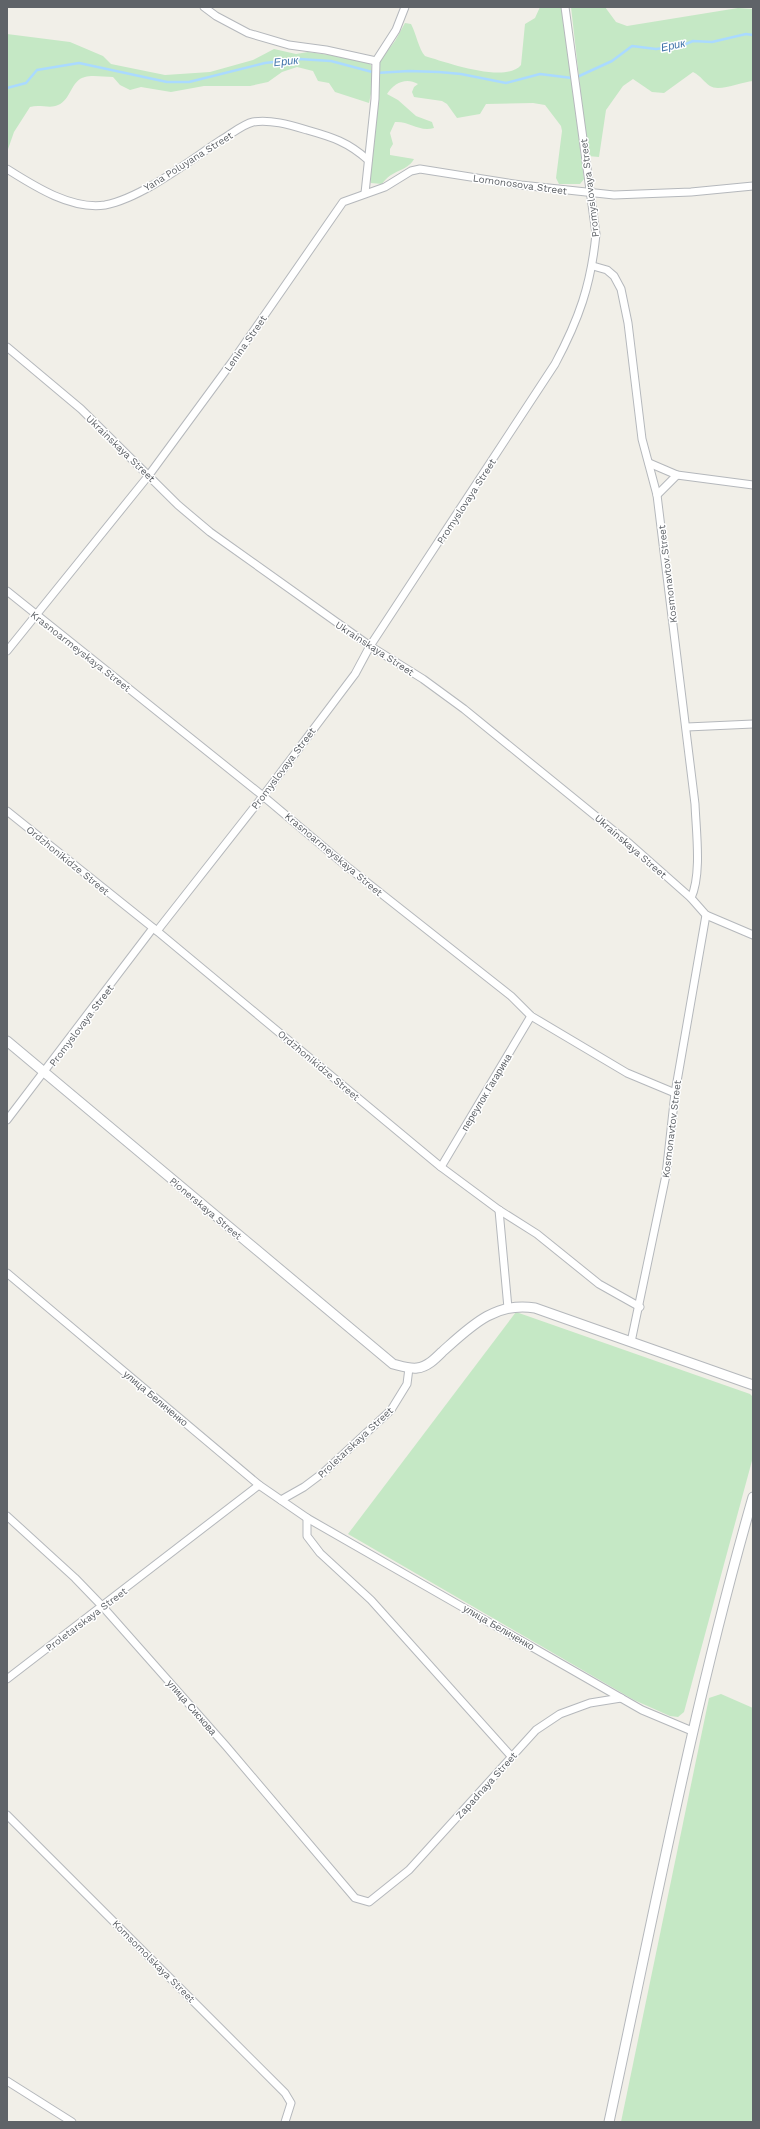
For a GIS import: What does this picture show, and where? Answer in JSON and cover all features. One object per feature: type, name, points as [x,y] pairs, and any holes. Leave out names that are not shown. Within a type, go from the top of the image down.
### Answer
[{"type":"street","points":[[204,7],[216,16],[248,33],[289,45],[326,50],[376,61]]},
{"type":"street","points":[[366,193],[375,99],[376,61],[396,30],[405,7]]},
{"type":"street","name":"Promyslovaya Street","points":[[7,1120],[155,930],[263,796],[355,674],[370,646],[556,364],[583,305],[593,266],[596,234],[565,7]]},
{"type":"street","name":"Yana Poluyana Street","points":[[7,169],[40,190],[66,200],[104,205],[124,199],[146,188],[252,122],[281,123],[335,137],[355,148],[368,160]]},
{"type":"street","name":"Lomonosova Street","points":[[366,193],[385,187],[411,171],[420,169],[521,185],[614,195],[691,192],[753,186]]},
{"type":"street","name":"Lenina Street","points":[[7,652],[149,475],[232,362],[342,202],[366,193]]},
{"type":"street","name":"Kosmonavtov Street","points":[[593,266],[607,270],[614,276],[621,289],[628,323],[642,439],[658,495],[670,608],[687,727],[695,804],[696,846],[694,890],[690,898]]},
{"type":"street","name":"Ukrainskaya Street","points":[[7,347],[81,409],[178,505],[210,532],[370,646],[423,679],[464,709],[630,844],[690,898],[706,915],[753,935]]},
{"type":"street","points":[[649,462],[677,475],[753,485]]},
{"type":"street","points":[[658,495],[677,475]]},
{"type":"street","name":"Krasnoarmeyskaya Street","points":[[7,591],[36,616],[148,702],[345,865],[511,996],[531,1016],[627,1073],[675,1093]]},
{"type":"street","points":[[687,727],[753,724]]},
{"type":"street","name":"Ordzhonikidze Street","points":[[7,811],[155,930],[441,1167],[499,1210],[537,1234],[599,1284],[640,1307]]},
{"type":"street","name":"Kosmonavtov Street","points":[[631,1342],[640,1307],[666,1175],[675,1093],[706,915]]},
{"type":"street","name":"переулок Гагарина","points":[[441,1167],[531,1016]]},
{"type":"street","name":"Pionerskaya Street","points":[[7,1041],[393,1364],[409,1368]]},
{"type":"street","points":[[499,1210],[508,1308]]},
{"type":"street","name":"улица Беличенко","points":[[7,1273],[259,1485],[280,1500],[307,1518],[621,1698],[653,1715],[692,1731]]},
{"type":"street","points":[[409,1368],[418,1368],[429,1364],[465,1332],[487,1316],[508,1308],[520,1306],[535,1308],[753,1384]]},
{"type":"street","name":"Proletarskaya Street","points":[[280,1500],[304,1487],[324,1472],[391,1410],[407,1384],[409,1368]]},
{"type":"street","name":"Proletarskaya Street","points":[[7,1679],[103,1607],[259,1485]]},
{"type":"street","points":[[609,2122],[692,1731],[730,1578],[753,1497]]},
{"type":"street","name":"улица Сискова","points":[[7,1516],[75,1578],[103,1607],[226,1746],[355,1898],[370,1902]]},
{"type":"street","points":[[307,1518],[307,1536],[320,1553],[371,1600],[511,1756]]},
{"type":"street","name":"Zapadnaya Street","points":[[370,1902],[409,1870],[536,1730],[560,1714],[590,1703],[621,1698]]},
{"type":"street","name":"Komsomolskaya Street","points":[[7,1815],[274,2082],[291,2103],[290,2112],[285,2122]]},
{"type":"street","points":[[7,2081],[72,2122]]},
{"type":"green space","points":[[540,7],[562,7],[584,179],[580,184],[559,184],[556,178],[562,131],[561,126],[545,105],[533,103],[486,104],[480,114],[457,118],[447,104],[442,101],[414,97],[412,92],[414,87],[418,84],[409,81],[397,84],[387,94],[398,100],[416,116],[432,122],[434,128],[423,129],[405,123],[395,122],[390,133],[393,144],[390,149],[390,155],[414,159],[407,166],[386,179],[382,184],[371,183],[370,177],[374,127],[379,101],[378,63],[395,41],[405,23],[411,24],[421,50],[425,56],[475,70],[502,72],[513,70],[521,65],[525,24],[535,18]]},
{"type":"green space","points":[[571,7],[605,7],[616,22],[627,26],[738,8],[753,9],[753,81],[714,88],[693,72],[664,93],[652,92],[633,79],[623,86],[606,110],[599,157],[588,156]]},
{"type":"green space","points":[[7,34],[70,42],[103,56],[111,64],[165,75],[210,72],[253,60],[274,49],[296,54],[308,52],[365,60],[371,65],[373,84],[369,103],[335,92],[329,83],[318,81],[313,71],[297,67],[282,72],[268,82],[250,86],[204,86],[171,92],[141,87],[130,90],[120,85],[113,77],[88,76],[80,79],[66,99],[58,105],[52,107],[30,107],[14,132],[7,152]]},
{"type":"green space","points":[[516,1312],[750,1394],[753,1397],[753,1457],[684,1712],[678,1717],[670,1716],[634,1700],[348,1534]]},
{"type":"green space","points":[[721,1694],[753,1708],[753,2122],[621,2122],[709,1698]]},
{"type":"waterway","name":"Ерик","points":[[577,77],[612,61],[632,46],[656,49],[681,46],[693,41],[712,42],[746,34],[753,35]]},
{"type":"waterway","name":"Ерик","points":[[7,88],[26,83],[37,70],[79,63],[167,82],[189,82],[265,63],[299,59],[331,61],[376,73],[409,71],[439,72],[461,74],[506,83],[540,74],[572,78]]}]
